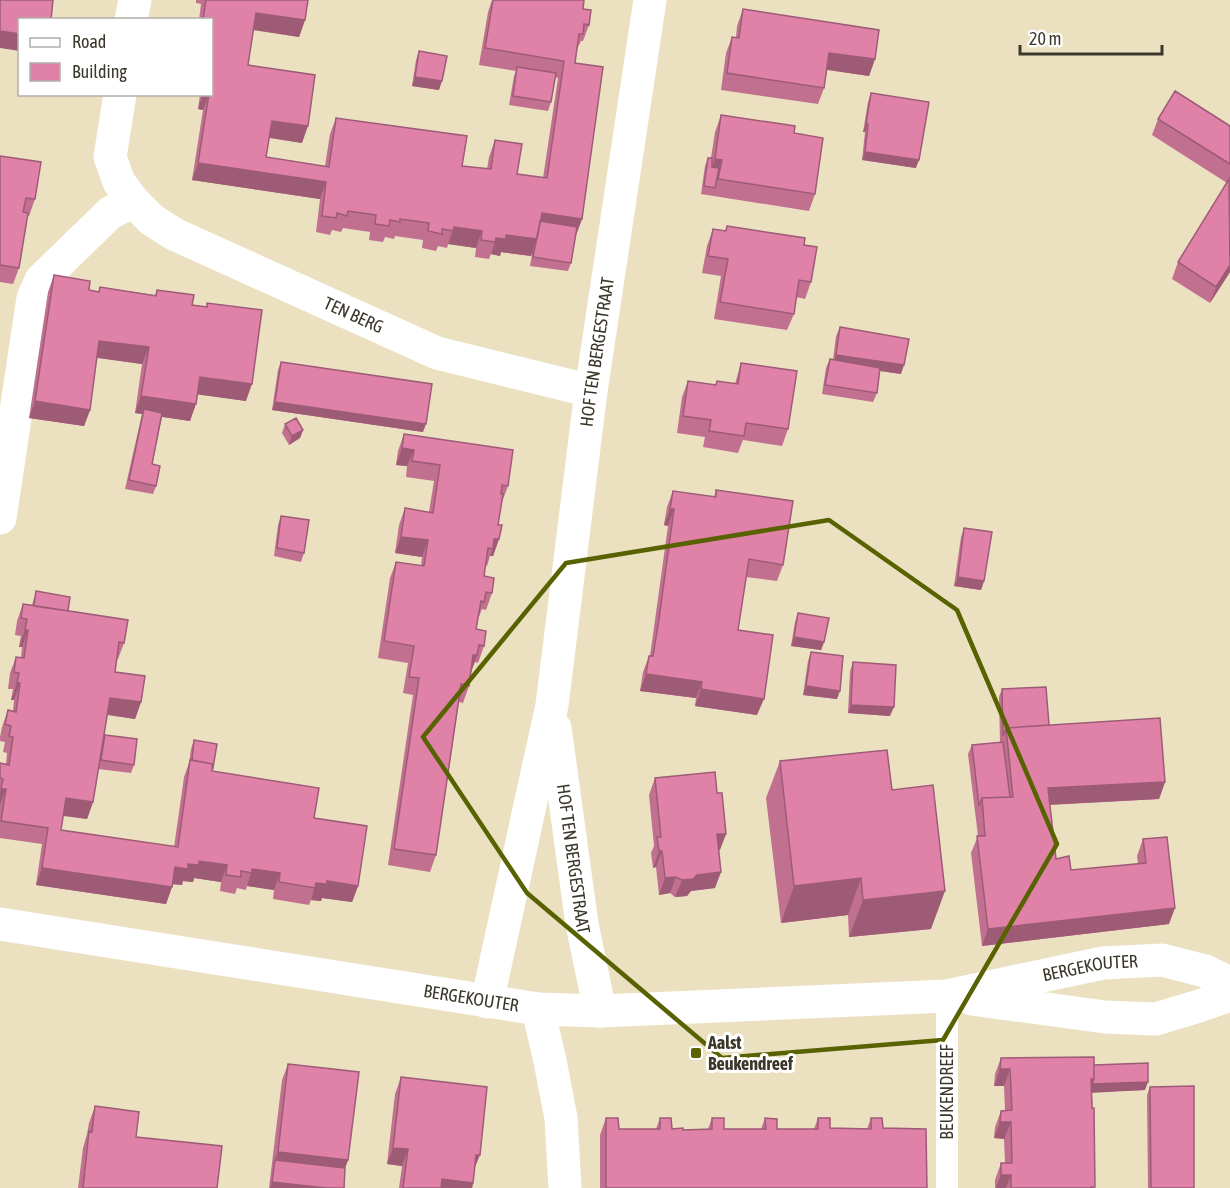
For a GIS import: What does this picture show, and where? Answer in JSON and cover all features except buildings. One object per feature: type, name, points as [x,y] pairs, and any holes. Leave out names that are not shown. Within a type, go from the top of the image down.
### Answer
[{"type":"street","points":[[131,18],[135,0]]},
{"type":"street","name":"HOF TEN BERGESTRAAT","points":[[487,1002],[552,705],[591,391],[650,0]]},
{"type":"street","name":"TEN BERG","points":[[120,96],[110,157],[119,182],[133,201],[152,220],[174,234],[437,353],[591,391]]},
{"type":"street","points":[[0,518],[33,298],[41,280],[110,213],[133,201]]},
{"type":"street","name":"HOF TEN BERGESTRAAT","points":[[552,705],[582,924],[600,1011]]},
{"type":"street","name":"BERGEKOUTER","points":[[0,924],[538,1009],[600,1011],[947,996],[1103,963],[1162,960],[1205,971],[1230,983]]},
{"type":"street","name":"BERGEKOUTER","points":[[947,996],[1106,1017],[1156,1019],[1230,995]]},
{"type":"street","points":[[538,1009],[561,1118],[565,1188]]},
{"type":"lane","name":"BEUKENDREEF","points":[[947,996],[947,1188]]},
{"type":"highlighted area","points":[[829,520],[957,610],[1057,844],[943,1040],[722,1058],[527,893],[423,737],[566,563]]},
{"type":"place","name":"Aalst Beukendreef","points":[[696,1053]]}]
